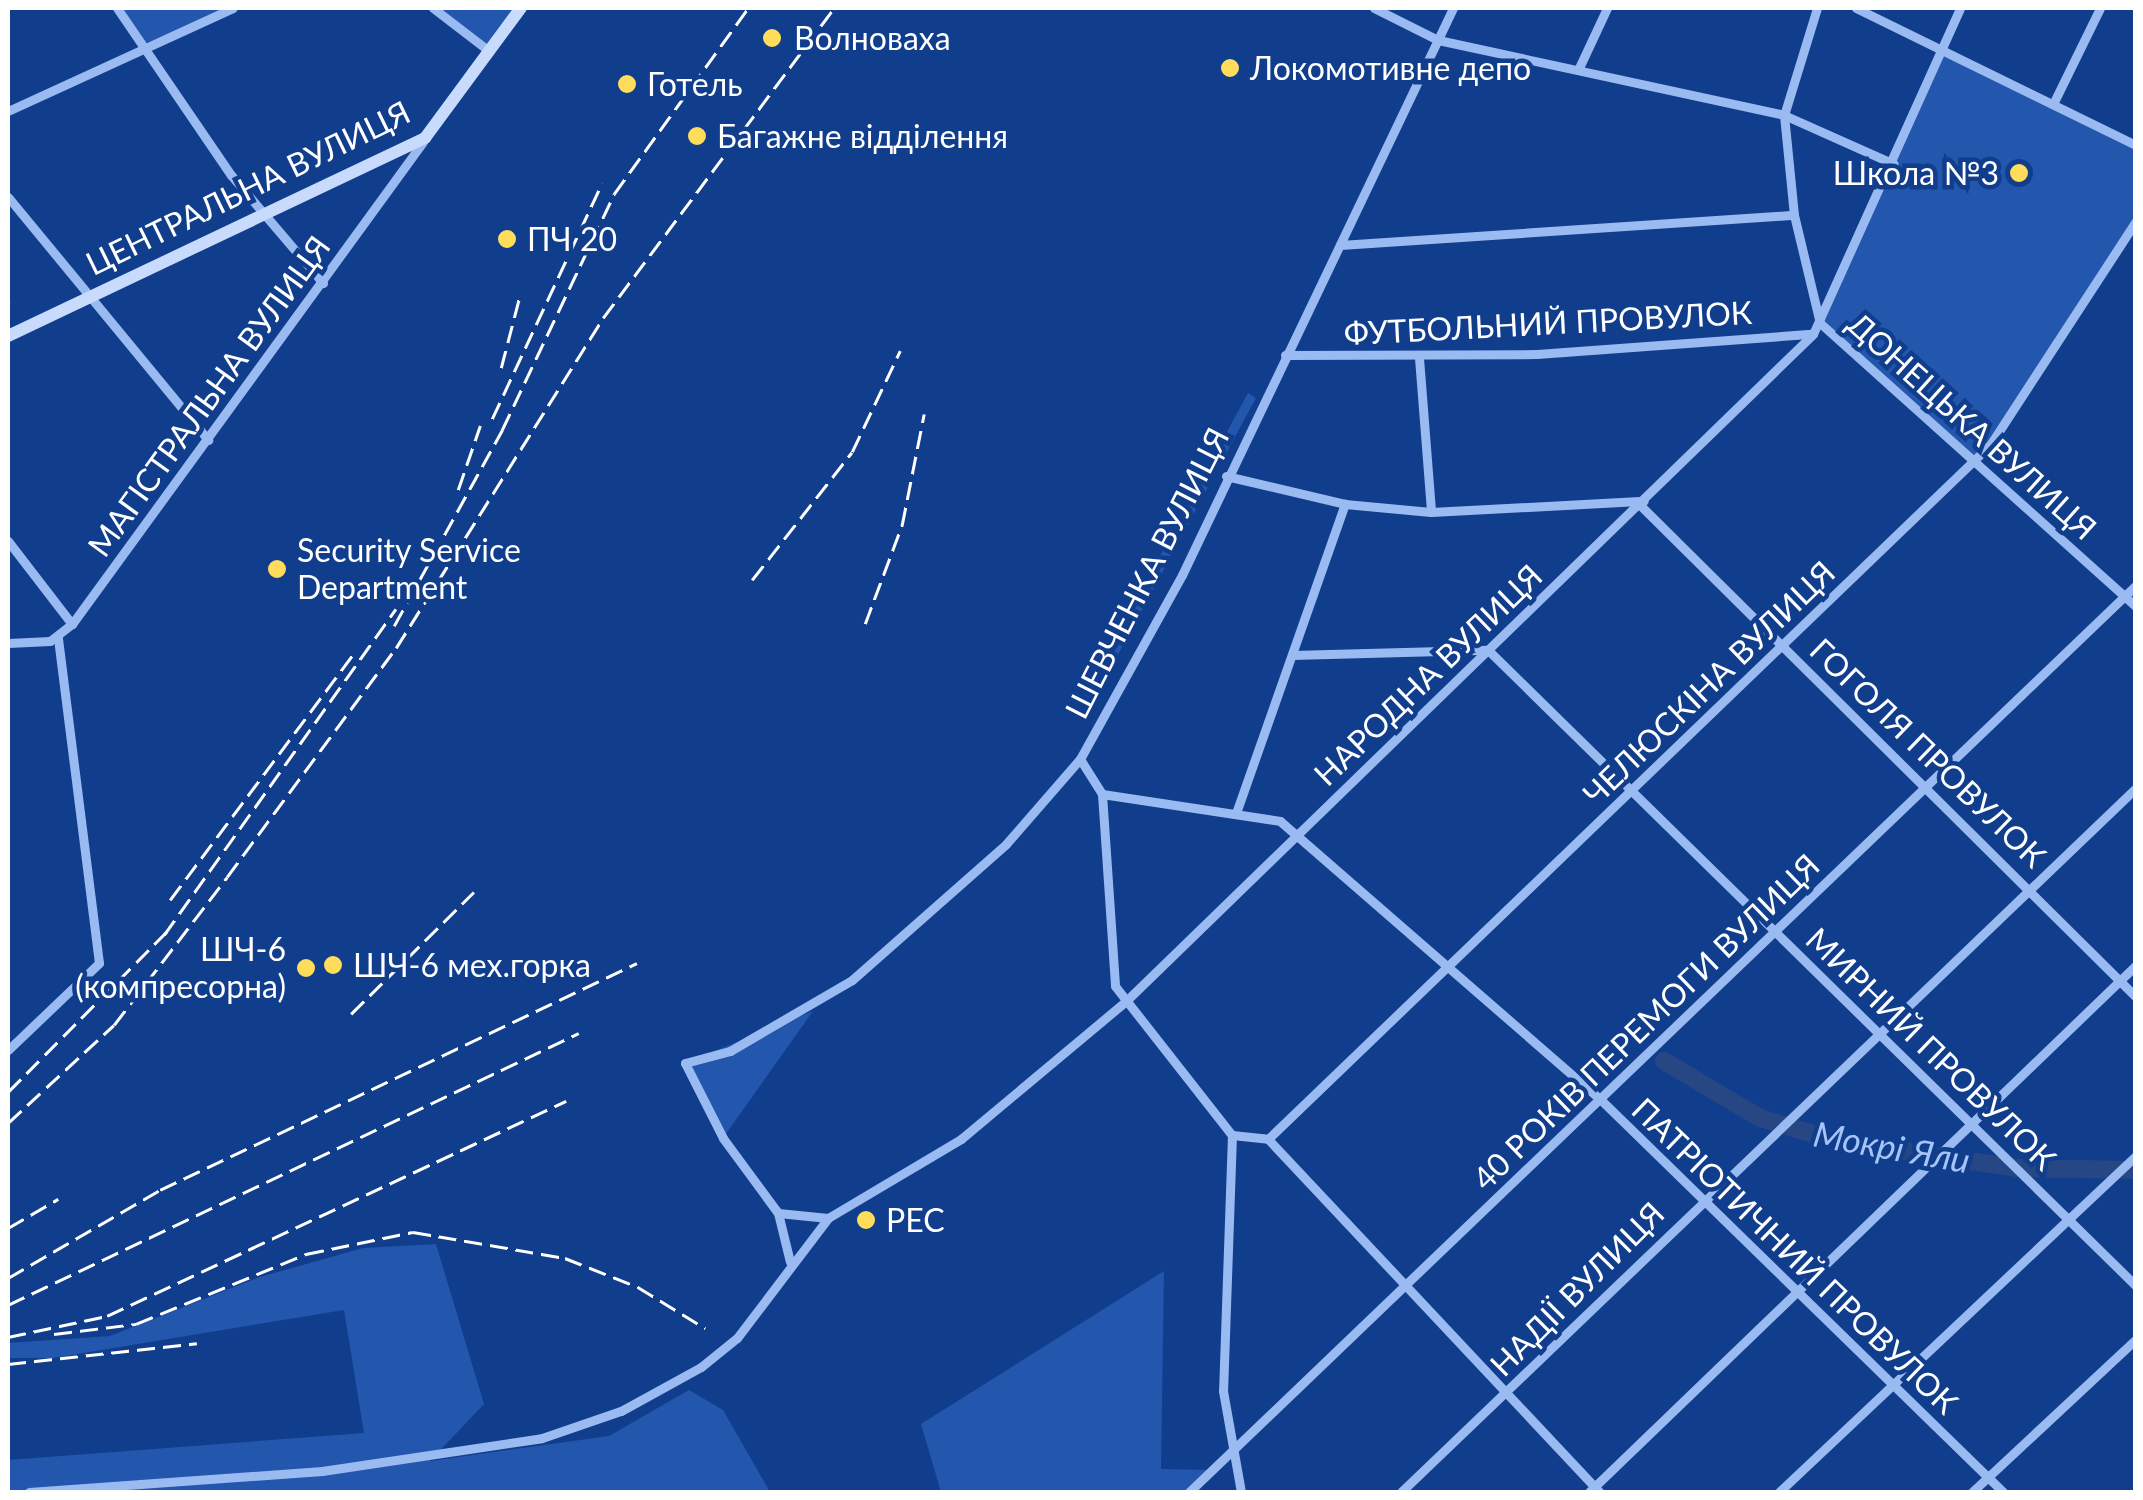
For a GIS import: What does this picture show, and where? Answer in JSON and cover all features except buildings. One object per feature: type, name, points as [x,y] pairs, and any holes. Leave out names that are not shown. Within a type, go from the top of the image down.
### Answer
[{"type":"main road","name":"ЦЕНТРАЛЬНА ВУЛИЦЯ","points":[[8,336],[425,138],[521,8]]},
{"type":"street","points":[[118,8],[261,213],[323,283]]},
{"type":"street","points":[[8,112],[141,44],[234,8]]},
{"type":"street","points":[[433,8],[489,50]]},
{"type":"street","points":[[1374,8],[1438,40],[1784,115],[1894,164]]},
{"type":"street","name":"ШЕВЧЕНКА ВУЛИЦЯ","points":[[778,1213],[696,1095],[685,1063],[730,1051],[852,980],[1006,844],[1080,759],[1226,476],[1453,8]]},
{"type":"street","points":[[1578,70],[1607,8]]},
{"type":"street","points":[[1817,8],[1784,115],[1794,216],[1820,323]]},
{"type":"street","points":[[1856,8],[2136,144]]},
{"type":"street","name":"НАРОДНА ВУЛИЦЯ","points":[[29,1492],[322,1471],[542,1438],[621,1411],[700,1367],[737,1338],[790,1262],[828,1218],[961,1138],[1125,1002],[1813,334],[1894,164],[1960,8]]},
{"type":"street","points":[[2053,104],[2100,8]]},
{"type":"street","name":"МАГІСТРАЛЬНА ВУЛИЦЯ","points":[[58,638],[208,440],[425,138]]},
{"type":"street","points":[[8,197],[208,440]]},
{"type":"street","points":[[1340,245],[1794,216]]},
{"type":"street","name":"ЧЕЛЮСКІНА ВУЛИЦЯ","points":[[1268,1139],[1976,460],[2136,221]]},
{"type":"street","name":"ДОНЕЦЬКА ВУЛИЦЯ","points":[[1820,323],[2136,607]]},
{"type":"street","name":"ФУТБОЛЬНИЙ ПРОВУЛОК","points":[[1285,354],[1420,358],[1813,334]]},
{"type":"street","points":[[1420,358],[1430,512]]},
{"type":"street","points":[[1226,476],[1345,504],[1430,512],[1643,503]]},
{"type":"street","name":"ГОГОЛЯ ПРОВУЛОК","points":[[1643,503],[2136,997]]},
{"type":"street","points":[[1236,812],[1345,504]]},
{"type":"street","points":[[8,540],[72,624]]},
{"type":"street","name":"40 РОКІВ ПЕРЕМОГИ ВУЛИЦЯ","points":[[1189,1492],[2136,585]]},
{"type":"street","points":[[8,643],[58,638],[99,964],[8,1050]]},
{"type":"street","points":[[1292,655],[1488,650]]},
{"type":"street","name":"МИРНИЙ ПРОВУЛОК","points":[[1488,650],[2136,1286]]},
{"type":"street","points":[[1080,759],[1102,794],[1115,986],[1125,1002],[1175,1052],[1232,1136],[1224,1391],[1241,1492]]},
{"type":"street","name":"НАДІЇ ВУЛИЦЯ","points":[[1401,1492],[2136,788]]},
{"type":"street","name":"ПАТРІОТИЧНИЙ ПРОВУЛОК","points":[[1102,794],[1280,820],[1450,964],[1600,1100],[2003,1492]]},
{"type":"street","points":[[1232,1136],[1268,1139],[1594,1491],[1793,1289],[2136,965]]},
{"type":"street","points":[[1779,1492],[2136,1155]]},
{"type":"street","points":[[790,1262],[778,1213],[828,1218]]},
{"type":"street","points":[[1972,1492],[2136,1339]]},
{"type":"shaded area","points":[[117,8],[233,8],[141,45]]},
{"type":"shaded area","points":[[433,8],[517,8],[486,49]]},
{"type":"shaded area","points":[[1942,49],[2135,145],[2135,221],[1975,460],[1820,323]]},
{"type":"shaded area","points":[[1248,393],[1256,398],[1092,703],[1083,698]]},
{"type":"shaded area","points":[[813,1011],[723,1138],[685,1063]]},
{"type":"shaded area","points":[[436,1244],[484,1404],[430,1461],[609,1436],[689,1390],[723,1410],[770,1492],[8,1492],[8,1460],[364,1433],[344,1310],[53,1358],[8,1358],[8,1343],[110,1336],[260,1277],[363,1248]]},
{"type":"shaded area","points":[[1164,1271],[1161,1469],[1213,1470],[1189,1492],[941,1492],[921,1424]]},
{"type":"waterway","points":[[8,299],[10,303]]},
{"type":"waterway","name":"Мокрі Яли","points":[[1664,1061],[1760,1118],[1836,1141],[2016,1168],[2136,1170]]},
{"type":"railway","points":[[394,626],[502,430],[614,194],[748,8]]},
{"type":"railway","points":[[8,1123],[114,1025],[227,877],[396,648],[603,318],[834,8]]},
{"type":"railway","points":[[492,419],[602,183]]},
{"type":"railway","points":[[501,368],[520,295]]},
{"type":"railway","points":[[752,580],[852,452],[900,351]]},
{"type":"railway","points":[[865,624],[902,525],[924,414]]},
{"type":"railway","points":[[458,490],[480,426]]},
{"type":"railway","points":[[164,935],[396,609]]},
{"type":"railway","points":[[170,900],[355,652]]},
{"type":"railway","points":[[351,1014],[474,892]]},
{"type":"railway","points":[[8,1092],[172,926]]},
{"type":"railway","points":[[8,1278],[160,1190],[637,963]]},
{"type":"railway","points":[[8,1305],[579,1033]]},
{"type":"railway","points":[[8,1337],[107,1316],[566,1101]]},
{"type":"railway","points":[[8,1228],[58,1199]]},
{"type":"railway","points":[[54,1334],[136,1324],[306,1254],[413,1232],[565,1258],[638,1287],[705,1328]]},
{"type":"railway","points":[[8,1364],[197,1343]]},
{"type":"place","name":"Волноваха","points":[[772,38]]},
{"type":"place","name":"Локомотивне депо","points":[[1230,68]]},
{"type":"place","name":"Готель","points":[[627,84]]},
{"type":"place","name":"Багажне відділення","points":[[697,136]]},
{"type":"place","name":"Школа №3","points":[[2019,173]]},
{"type":"place","name":"ПЧ 20","points":[[507,239]]},
{"type":"place","name":"Security Service Department","points":[[277,569]]},
{"type":"place","name":"ШЧ-6 мех.горка","points":[[333,965]]},
{"type":"place","name":"ШЧ-6 (компресорна)","points":[[306,968]]},
{"type":"place","name":"РЕС","points":[[866,1220]]}]
